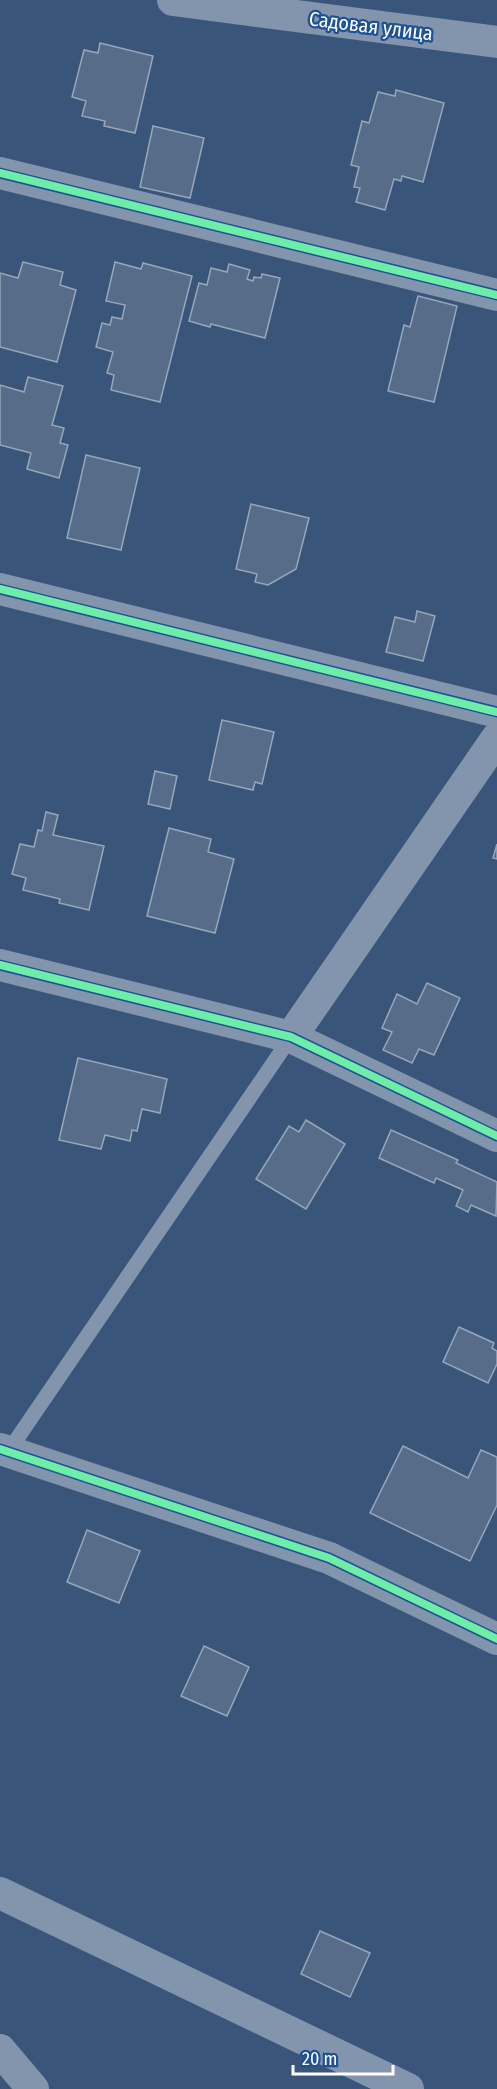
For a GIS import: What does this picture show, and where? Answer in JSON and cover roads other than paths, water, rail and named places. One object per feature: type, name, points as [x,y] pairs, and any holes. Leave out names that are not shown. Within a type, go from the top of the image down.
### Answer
[{"type":"street","name":"Садовая улица","points":[[173,0],[497,42]]},
{"type":"street","points":[[0,173],[497,295]]},
{"type":"street","points":[[0,589],[497,712]]},
{"type":"street","points":[[291,1037],[497,738]]},
{"type":"street","points":[[0,964],[291,1037],[497,1136]]},
{"type":"street","points":[[3,1455],[329,1558],[497,1639]]},
{"type":"street","points":[[0,1893],[408,2089]]},
{"type":"street","points":[[0,2050],[33,2089]]},
{"type":"lane","points":[[3,1455],[291,1037]]}]
